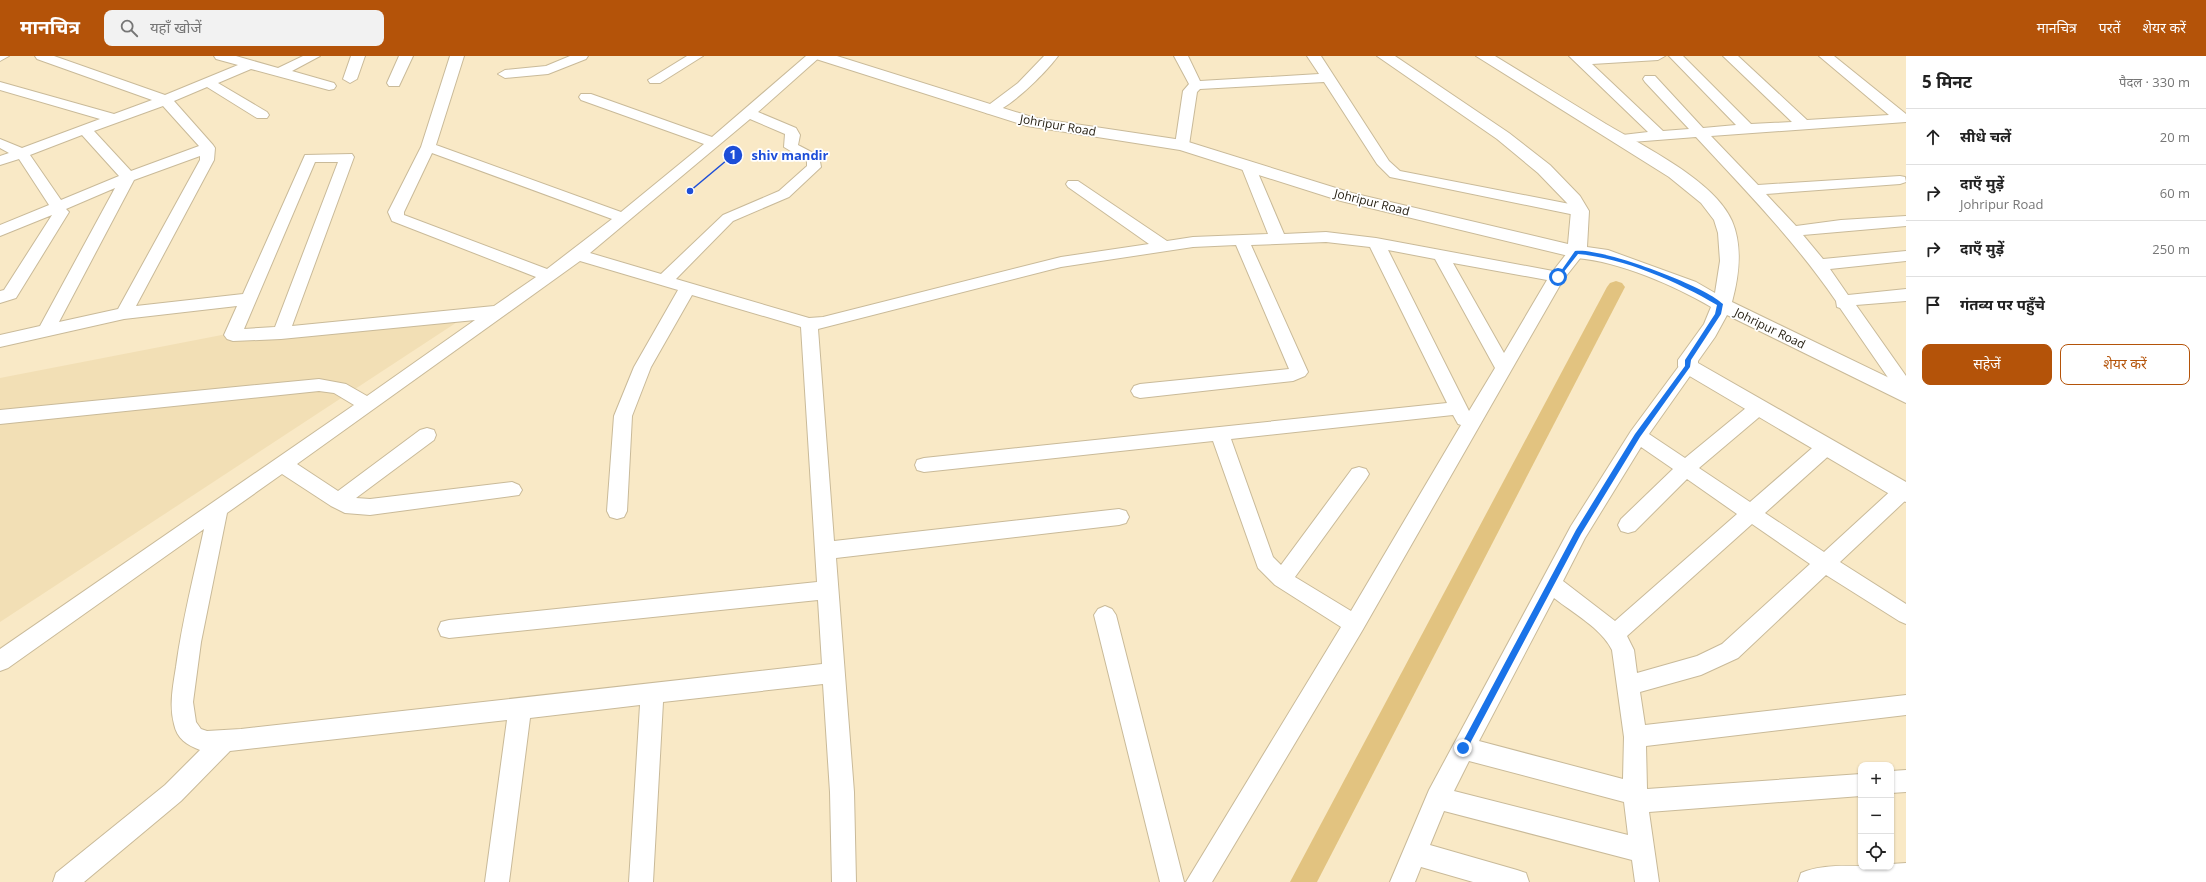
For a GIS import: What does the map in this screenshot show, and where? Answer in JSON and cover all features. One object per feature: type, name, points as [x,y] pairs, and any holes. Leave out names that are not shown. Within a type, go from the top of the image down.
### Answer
[{"type":"street","points":[[42,56],[165,100],[208,148],[207,160],[124,313]]},
{"type":"street","points":[[221,56],[329,86]]},
{"type":"street","points":[[278,72],[313,56]]},
{"type":"street","points":[[350,79],[358,56]]},
{"type":"street","points":[[394,83],[406,56]]},
{"type":"street","points":[[456,56],[428,147],[396,212],[397,218],[548,276]]},
{"type":"street","points":[[505,74],[548,70],[580,56]]},
{"type":"street","points":[[655,80],[696,56]]},
{"type":"street","points":[[0,661],[368,405],[578,255],[714,143],[814,56]]},
{"type":"street","points":[[991,110],[1023,86],[1051,56]]},
{"type":"street","points":[[1181,56],[1196,85]]},
{"type":"street","points":[[1314,56],[1384,164],[1395,174],[1580,211]]},
{"type":"street","points":[[1198,882],[1354,624],[1558,277],[1577,252],[1580,211],[1574,200],[1524,152],[1463,108],[1385,56]]},
{"type":"street","points":[[1402,882],[1437,798],[1578,532],[1638,436],[1688,366],[1688,360],[1717,313],[1727,288],[1728,247],[1726,229],[1716,210],[1698,192],[1675,173],[1484,56]]},
{"type":"street","points":[[1578,58],[1658,56]]},
{"type":"street","points":[[1676,56],[1747,128]]},
{"type":"street","points":[[1730,56],[1803,124]]},
{"type":"street","points":[[1826,56],[1904,118]]},
{"type":"street","name":"Johripur Road","points":[[832,57],[1032,123],[1182,145],[1347,197],[1577,252],[1687,293],[1717,313],[1906,395]]},
{"type":"street","points":[[1578,58],[1659,135]]},
{"type":"street","points":[[0,161],[165,100],[251,64]]},
{"type":"street","points":[[1182,145],[1190,91],[1196,85],[1328,78]]},
{"type":"street","points":[[1650,79],[1792,231],[1819,265],[1843,303],[1906,390]]},
{"type":"street","points":[[208,82],[262,115]]},
{"type":"street","points":[[0,86],[115,119]]},
{"type":"street","points":[[586,97],[714,143]]},
{"type":"street","points":[[664,281],[728,218],[784,194],[814,166],[814,159],[791,147],[793,135],[791,131],[749,112]]},
{"type":"street","points":[[1619,140],[1659,135],[1747,128],[1904,118]]},
{"type":"street","points":[[85,130],[128,177]]},
{"type":"street","points":[[0,144],[22,153],[61,212],[10,294],[0,297]]},
{"type":"street","points":[[428,147],[623,218]]},
{"type":"street","points":[[0,230],[128,177],[208,148]]},
{"type":"street","points":[[281,333],[347,157],[310,158],[233,335],[281,333],[498,312]]},
{"type":"street","points":[[1248,166],[1278,238]]},
{"type":"street","points":[[46,331],[128,177]]},
{"type":"street","points":[[1753,190],[1900,180]]},
{"type":"street","points":[[1073,184],[1162,245]]},
{"type":"street","points":[[1792,231],[1841,225],[1906,221]]},
{"type":"street","points":[[578,255],[687,289],[809,324],[830,321],[1061,262],[1162,245],[1278,238],[1326,237],[1376,243],[1558,277]]},
{"type":"street","points":[[1140,391],[1293,375],[1299,372],[1242,240]]},
{"type":"street","points":[[1376,243],[1469,429]]},
{"type":"street","points":[[1441,255],[1504,369]]},
{"type":"street","points":[[1819,265],[1906,256]]},
{"type":"street","points":[[617,511],[623,416],[625,407],[657,339],[687,289]]},
{"type":"street","points":[[1843,303],[1850,300],[1906,295]]},
{"type":"street","points":[[0,341],[124,313],[249,299]]},
{"type":"street","points":[[809,324],[826,590],[842,792],[844,882]]},
{"type":"street","points":[[1628,685],[1700,665],[1730,651],[1824,563],[1905,491],[1758,408],[1688,366]]},
{"type":"street","points":[[0,417],[319,385],[336,385],[344,388],[368,405]]},
{"type":"street","points":[[924,465],[1459,408]]},
{"type":"street","points":[[1628,525],[1685,469],[1758,408]]},
{"type":"street","points":[[1220,434],[1261,552],[1272,571],[1282,579],[1354,624]]},
{"type":"street","points":[[338,501],[427,435]]},
{"type":"street","points":[[1638,436],[1824,563],[1905,612]]},
{"type":"street","points":[[1615,634],[1826,447]]},
{"type":"street","points":[[282,464],[338,501],[354,507],[370,507],[512,490]]},
{"type":"street","points":[[1282,579],[1359,474]]},
{"type":"street","points":[[218,509],[190,642],[182,702],[185,725],[193,737],[207,742],[520,709],[833,673]]},
{"type":"street","points":[[824,551],[1119,517]]},
{"type":"street","points":[[1551,584],[1615,634],[1623,650],[1635,737],[1635,797],[1641,850],[1647,882]]},
{"type":"street","points":[[449,629],[826,590]]},
{"type":"street","points":[[1105,615],[1172,882]]},
{"type":"street","points":[[641,882],[652,694]]},
{"type":"street","points":[[1635,737],[1906,705]]},
{"type":"street","points":[[497,882],[520,709]]},
{"type":"street","points":[[65,882],[173,793],[224,741]]},
{"type":"street","points":[[1463,748],[1635,797],[1858,785]]},
{"type":"street","points":[[1894,782],[1906,781]]},
{"type":"street","points":[[1437,798],[1641,850]]},
{"type":"street","points":[[1415,853],[1517,882]]},
{"type":"street","points":[[1810,882],[1906,875]]},
{"type":"shaded area","points":[[474,311],[0,622],[0,378],[232,333]]},
{"type":"waterway","points":[[1303,882],[1616,287]]},
{"type":"place","name":"shiv mandir","points":[[690,191]]},
{"type":"route","points":[[1463,748],[1578,532],[1638,436],[1688,366],[1688,360],[1714,322],[1718,314],[1720,304],[1689,286],[1602,254],[1577,252],[1558,277]]}]
